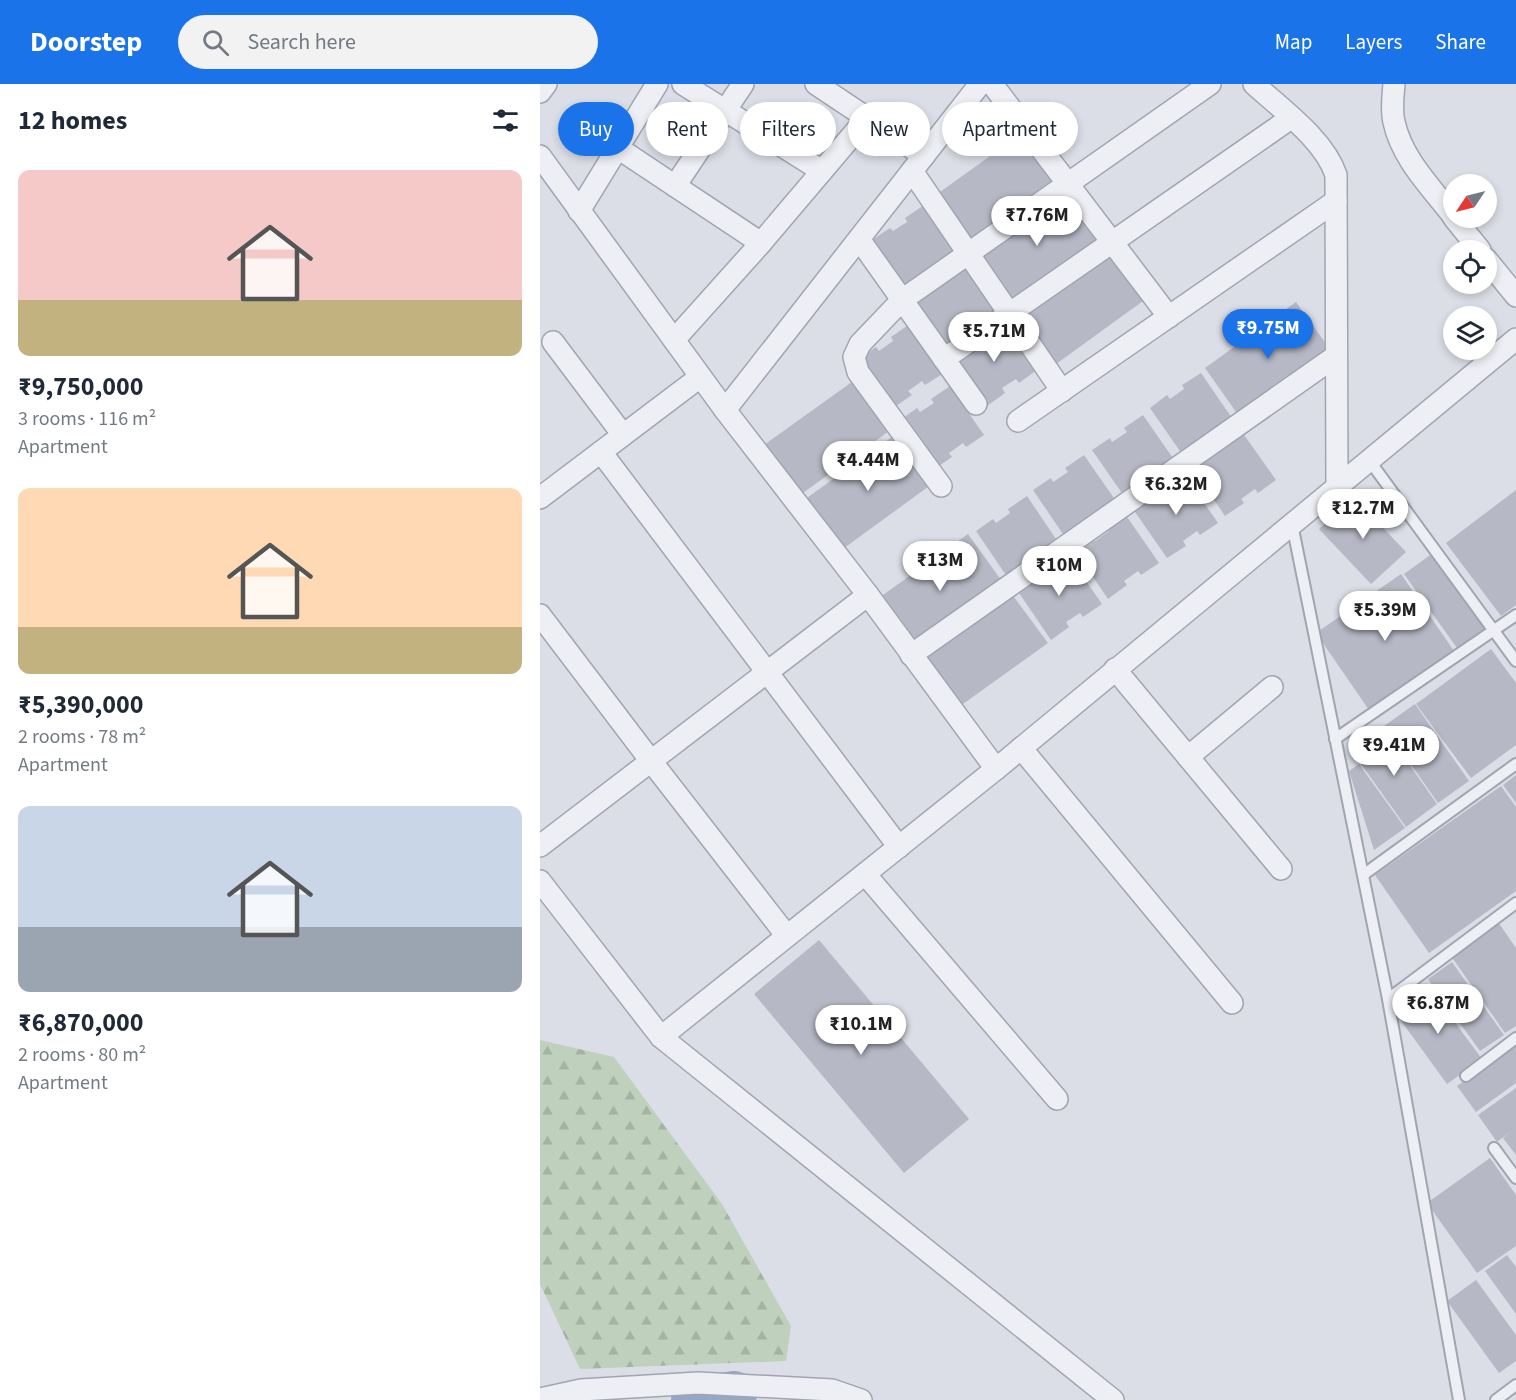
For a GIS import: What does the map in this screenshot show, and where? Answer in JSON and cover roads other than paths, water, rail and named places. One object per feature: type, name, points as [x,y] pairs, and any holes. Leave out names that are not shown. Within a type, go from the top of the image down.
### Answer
[{"type":"street","points":[[540,92],[546,84]]},
{"type":"street","points":[[634,122],[657,84]]},
{"type":"street","points":[[683,84],[711,102]]},
{"type":"street","points":[[728,106],[743,84]]},
{"type":"street","points":[[725,411],[980,84]]},
{"type":"street","points":[[992,84],[1169,316]]},
{"type":"street","points":[[941,486],[858,372],[854,357],[860,344],[903,300],[1210,84]]},
{"type":"street","points":[[1254,84],[1322,147],[1331,160],[1336,175],[1337,486]]},
{"type":"street","points":[[1394,84],[1393,119],[1400,143],[1443,203]]},
{"type":"street","points":[[820,85],[848,105]]},
{"type":"street","points":[[728,113],[822,171]]},
{"type":"street","points":[[944,359],[1291,118]]},
{"type":"street","points":[[674,340],[761,243],[848,140]]},
{"type":"street","points":[[540,156],[725,411],[868,595],[996,769]]},
{"type":"street","points":[[579,211],[613,156]]},
{"type":"street","points":[[630,156],[761,243]]},
{"type":"street","points":[[675,186],[695,156]]},
{"type":"street","points":[[909,156],[918,164],[968,253],[1062,391]]},
{"type":"street","points":[[1018,422],[1336,201]]},
{"type":"street","points":[[1463,228],[1472,240]]},
{"type":"street","points":[[859,239],[976,404]]},
{"type":"street","points":[[1497,273],[1516,296]]},
{"type":"street","points":[[661,1036],[996,769],[1516,339]]},
{"type":"street","points":[[553,342],[623,435]]},
{"type":"street","points":[[912,655],[1336,356]]},
{"type":"street","points":[[540,498],[700,377]]},
{"type":"street","points":[[601,452],[899,847]]},
{"type":"street","points":[[540,846],[868,595]]},
{"type":"street","points":[[540,615],[787,936]]},
{"type":"street","points":[[1115,669],[1281,869]]},
{"type":"street","points":[[1188,757],[1272,687]]},
{"type":"street","points":[[1021,748],[1232,1003]]},
{"type":"street","points":[[865,874],[1057,1099]]},
{"type":"street","points":[[540,881],[661,1036],[1113,1400]]},
{"type":"street","points":[[540,1398],[581,1390],[698,1383],[832,1390],[861,1400]]},
{"type":"lane","points":[[1369,460],[1516,661]]},
{"type":"lane","points":[[1292,524],[1388,999],[1460,1400]]},
{"type":"lane","points":[[1335,739],[1516,615]]},
{"type":"lane","points":[[1363,875],[1516,764]]},
{"type":"lane","points":[[1388,999],[1516,903]]},
{"type":"lane","points":[[1466,1076],[1516,1038]]},
{"type":"lane","points":[[1494,1148],[1516,1178]]},
{"type":"lane","points":[[1496,1400],[1516,1385]]},
{"type":"waterway","points":[[694,1400],[734,1394]]}]
